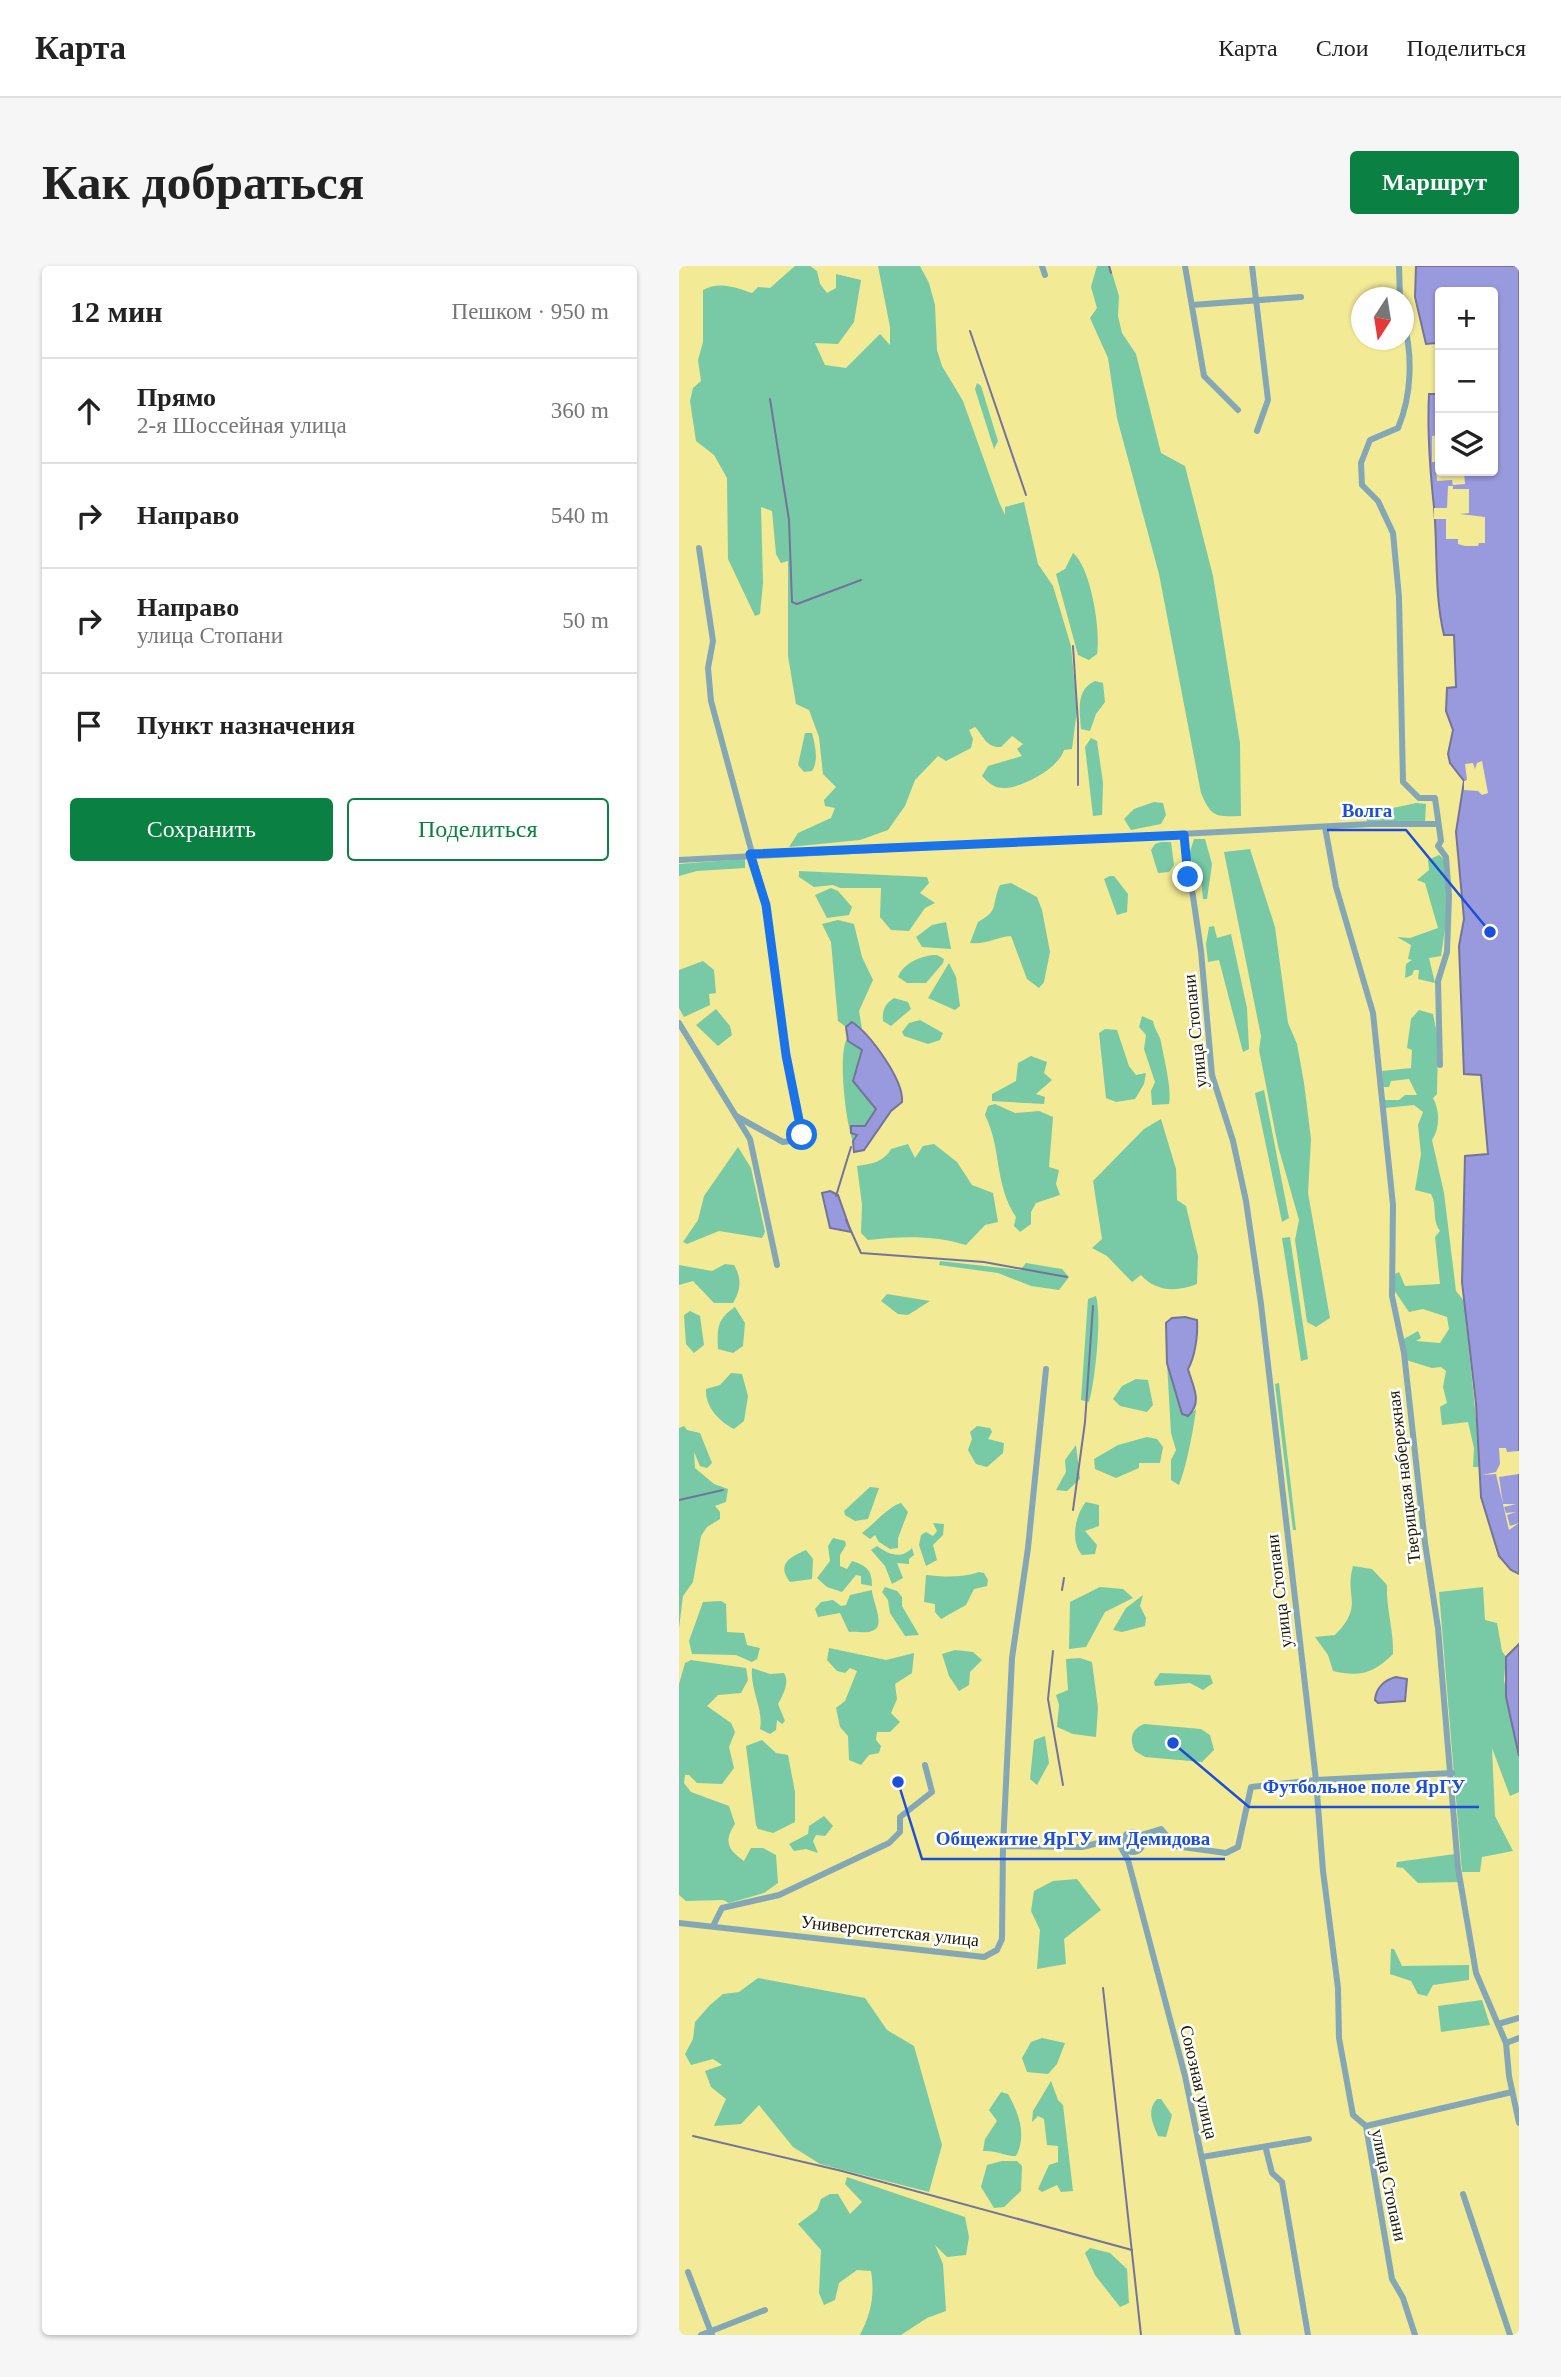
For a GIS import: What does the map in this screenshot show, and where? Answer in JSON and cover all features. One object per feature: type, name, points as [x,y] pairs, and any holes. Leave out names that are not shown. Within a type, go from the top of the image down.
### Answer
[{"type":"street","points":[[1042,266],[1045,275]]},
{"type":"street","points":[[1185,266],[1203,376],[1238,410]]},
{"type":"street","points":[[1252,266],[1268,400],[1257,431]]},
{"type":"street","points":[[1399,266],[1400,287]]},
{"type":"street","points":[[1192,305],[1300,297]]},
{"type":"street","points":[[1409,350],[1409,396],[1398,428],[1370,440],[1361,463],[1362,485],[1378,500],[1393,533],[1399,597],[1403,782],[1419,798],[1435,798],[1441,841],[1438,846],[1446,858],[1449,896],[1447,952],[1438,981],[1440,1065]]},
{"type":"street","points":[[699,548],[712,641],[708,668],[711,701],[750,854],[766,905],[786,1055],[802,1135],[798,1140],[783,1142],[736,1116]]},
{"type":"street","points":[[679,860],[750,854],[1437,824]]},
{"type":"street","name":"Тверицкая набережная","points":[[1325,827],[1336,887],[1373,1013],[1393,1205],[1392,1296],[1404,1353],[1425,1543],[1438,1628],[1458,1868],[1476,1973],[1506,2043],[1519,2123]]},
{"type":"street","name":"улица Стопани","points":[[1184,835],[1201,951],[1213,1083],[1233,1141],[1246,1201],[1261,1304],[1317,1780],[1323,1871],[1338,1988],[1339,2038],[1353,2115],[1366,2126],[1392,2279],[1403,2298],[1415,2335]]},
{"type":"street","points":[[679,1023],[750,1139],[777,1265]]},
{"type":"street","points":[[1046,1369],[1028,1548],[1012,1658],[1003,1846],[1052,1849],[1120,1838],[1131,1831],[1141,1835]]},
{"type":"street","points":[[713,1926],[722,1909],[779,1895],[889,1843],[900,1832],[900,1817],[932,1792],[925,1765]]},
{"type":"street","points":[[1141,1835],[1149,1830],[1161,1829],[1175,1846],[1226,1853],[1238,1847],[1251,1787],[1317,1780],[1452,1773]]},
{"type":"street","points":[[1123,1847],[1132,1852],[1139,1850],[1143,1845],[1141,1835]]},
{"type":"street","name":"Союзная улица","points":[[1120,1838],[1185,2076],[1238,2335]]},
{"type":"street","name":"Университетская улица","points":[[679,1923],[984,1957],[997,1951],[1002,1939],[1003,1846]]},
{"type":"street","points":[[1498,2024],[1519,2018]]},
{"type":"street","points":[[1506,2043],[1519,2038]]},
{"type":"street","points":[[1366,2126],[1512,2092]]},
{"type":"street","points":[[1202,2157],[1266,2149],[1309,2139]]},
{"type":"street","points":[[1266,2149],[1272,2173],[1282,2182],[1308,2335]]},
{"type":"street","points":[[1463,2194],[1510,2335]]},
{"type":"street","points":[[688,2272],[711,2333]]},
{"type":"street","points":[[701,2335],[765,2311]]},
{"type":"green space","points":[[795,266],[810,266],[817,271],[820,284],[827,293],[836,288],[836,274],[861,280],[854,322],[838,344],[815,343],[825,365],[846,368],[880,334],[890,345],[890,327],[878,266],[920,266],[929,283],[935,305],[937,350],[942,366],[963,401],[1005,515],[1005,507],[1024,502],[1038,564],[1053,586],[1071,646],[1077,710],[1072,749],[1064,750],[1048,770],[1031,780],[1013,787],[999,788],[985,779],[982,776],[988,766],[1022,756],[1017,749],[1023,744],[1012,736],[1001,747],[996,747],[985,740],[975,727],[969,730],[973,739],[971,748],[946,761],[938,756],[915,780],[905,806],[888,830],[860,840],[789,847],[798,833],[831,818],[835,808],[825,806],[824,800],[836,787],[823,774],[819,737],[809,710],[796,704],[788,656],[788,561],[781,563],[776,554],[772,511],[761,507],[763,583],[760,614],[755,616],[728,559],[727,478],[714,455],[696,441],[690,401],[693,388],[701,381],[698,360],[703,342],[703,290],[721,285],[752,293],[758,287],[770,288]]},
{"type":"green space","points":[[1097,266],[1110,266],[1119,296],[1118,316],[1122,333],[1136,354],[1161,453],[1185,466],[1213,576],[1240,743],[1241,816],[1215,814],[1201,793],[1159,574],[1117,418],[1108,358],[1090,318],[1097,308],[1091,287]]},
{"type":"green space","points":[[977,383],[981,386],[998,441],[994,449],[975,389]]},
{"type":"green space","points":[[1073,553],[1090,585],[1096,616],[1097,654],[1089,660],[1078,655],[1056,574],[1065,569]]},
{"type":"green space","points":[[1095,681],[1103,683],[1105,702],[1096,714],[1090,731],[1081,729],[1080,702],[1084,690]]},
{"type":"green space","points":[[805,733],[812,733],[816,758],[812,771],[804,772],[798,765]]},
{"type":"green space","points":[[1091,738],[1097,741],[1103,783],[1102,815],[1093,816],[1085,747]]},
{"type":"green space","points":[[1154,802],[1163,803],[1166,815],[1161,824],[1131,830],[1124,819],[1134,809]]},
{"type":"green space","points":[[1416,803],[1426,804],[1425,821],[1367,821],[1366,814]]},
{"type":"green space","points":[[1194,839],[1205,839],[1212,864],[1207,899],[1203,899],[1201,878],[1191,877],[1188,858]]},
{"type":"green space","points":[[1171,842],[1174,865],[1169,872],[1158,873],[1151,850],[1155,844]]},
{"type":"green space","points":[[1250,849],[1275,927],[1288,1023],[1297,1044],[1304,1083],[1311,1139],[1308,1193],[1330,1318],[1316,1327],[1307,1322],[1295,1240],[1299,1220],[1278,1146],[1259,1050],[1261,1036],[1224,852]]},
{"type":"green space","points":[[1439,855],[1445,860],[1447,915],[1441,956],[1429,958],[1435,983],[1418,979],[1419,970],[1414,970],[1412,975],[1405,978],[1406,964],[1412,960],[1408,959],[1411,945],[1397,937],[1410,938],[1438,928],[1425,883],[1417,880],[1429,870],[1428,860]]},
{"type":"green space","points":[[745,859],[745,868],[697,871],[679,876],[679,864]]},
{"type":"green space","points":[[799,871],[927,877],[929,883],[920,893],[935,903],[925,908],[909,931],[891,930],[880,917],[881,888],[840,888],[833,885],[814,887],[799,877]]},
{"type":"green space","points":[[1114,876],[1128,894],[1127,912],[1117,915],[1104,879]]},
{"type":"green space","points":[[1011,883],[1037,897],[1042,910],[1050,952],[1044,982],[1039,988],[1027,979],[1011,936],[970,943],[978,922],[992,910],[1000,885]]},
{"type":"green space","points":[[831,888],[838,891],[852,907],[849,915],[827,918],[815,895]]},
{"type":"green space","points":[[838,920],[854,924],[862,957],[873,980],[859,1011],[862,1029],[852,1023],[846,1027],[838,1021],[831,942],[822,924]]},
{"type":"green space","points":[[946,922],[951,949],[922,947],[916,937],[932,925]]},
{"type":"green space","points":[[1214,926],[1217,938],[1231,934],[1247,1008],[1249,1049],[1243,1052],[1219,960],[1208,962],[1206,944],[1209,927]]},
{"type":"green space","points":[[937,955],[944,959],[943,963],[926,983],[907,983],[898,977],[904,968],[914,961]]},
{"type":"green space","points":[[703,961],[714,970],[716,993],[709,994],[710,1005],[684,1017],[679,1008],[679,970]]},
{"type":"green space","points":[[949,963],[956,977],[960,1006],[955,1010],[928,998]]},
{"type":"green space","points":[[894,998],[908,1002],[911,1009],[891,1026],[883,1021],[883,1014],[886,1005]]},
{"type":"green space","points":[[716,1009],[730,1026],[732,1035],[718,1046],[696,1025]]},
{"type":"green space","points":[[1419,1010],[1433,1014],[1438,1039],[1437,1094],[1433,1098],[1438,1119],[1432,1140],[1444,1193],[1456,1291],[1464,1301],[1481,1467],[1473,1467],[1474,1448],[1468,1422],[1442,1425],[1440,1407],[1447,1403],[1443,1387],[1446,1371],[1441,1367],[1432,1368],[1406,1360],[1402,1340],[1418,1331],[1421,1338],[1416,1341],[1440,1343],[1449,1329],[1447,1317],[1423,1309],[1409,1312],[1394,1290],[1393,1275],[1399,1272],[1405,1286],[1440,1284],[1435,1237],[1440,1231],[1433,1199],[1431,1194],[1415,1190],[1421,1154],[1418,1125],[1423,1112],[1414,1105],[1385,1108],[1383,1100],[1399,1100],[1405,1095],[1417,1095],[1409,1079],[1391,1081],[1389,1087],[1383,1087],[1382,1071],[1411,1068],[1412,1050],[1407,1048],[1411,1019]]},
{"type":"green space","points":[[1142,1016],[1153,1021],[1160,1039],[1169,1082],[1169,1104],[1152,1105],[1151,1091],[1155,1082],[1144,1049],[1146,1035],[1139,1027]]},
{"type":"green space","points":[[920,1020],[943,1033],[940,1040],[928,1044],[904,1036],[902,1032],[909,1023]]},
{"type":"green space","points":[[1105,1029],[1117,1030],[1129,1066],[1136,1075],[1146,1073],[1144,1084],[1135,1099],[1116,1102],[1106,1098],[1099,1033]]},
{"type":"green space","points":[[848,1037],[862,1050],[854,1081],[876,1109],[865,1126],[856,1125],[857,1135],[853,1141],[845,1104],[843,1071]]},
{"type":"green space","points":[[1031,1056],[1047,1062],[1044,1073],[1052,1080],[1036,1094],[1045,1097],[1044,1104],[992,1101],[992,1094],[1016,1081],[1018,1063]]},
{"type":"green space","points":[[1264,1090],[1289,1218],[1282,1222],[1255,1093]]},
{"type":"green space","points":[[995,1104],[1015,1113],[1039,1111],[1053,1117],[1049,1167],[1059,1170],[1056,1184],[1060,1195],[1036,1203],[1031,1212],[1031,1224],[1020,1232],[1014,1226],[1016,1217],[1004,1192],[994,1141],[985,1115],[988,1106]]},
{"type":"green space","points":[[1161,1119],[1176,1169],[1177,1200],[1186,1206],[1198,1256],[1197,1284],[1174,1289],[1153,1285],[1141,1275],[1132,1282],[1107,1256],[1092,1248],[1102,1239],[1093,1181],[1144,1129]]},
{"type":"green space","points":[[908,1144],[915,1158],[923,1146],[934,1144],[957,1162],[972,1185],[993,1193],[998,1222],[985,1225],[966,1245],[917,1237],[868,1240],[861,1233],[862,1205],[857,1166],[877,1162],[891,1149]]},
{"type":"green space","points":[[738,1147],[751,1168],[765,1232],[762,1238],[719,1231],[687,1244],[683,1242],[698,1220],[704,1196]]},
{"type":"green space","points":[[1290,1237],[1308,1359],[1301,1361],[1282,1238]]},
{"type":"green space","points":[[940,1261],[1020,1270],[1026,1263],[1062,1269],[1069,1277],[1059,1290],[1031,1286],[998,1273],[939,1265]]},
{"type":"green space","points":[[725,1264],[734,1265],[739,1279],[738,1293],[733,1303],[714,1303],[693,1281],[679,1285],[679,1265],[712,1271]]},
{"type":"green space","points":[[887,1294],[930,1301],[908,1315],[898,1314],[881,1301]]},
{"type":"green space","points":[[1096,1296],[1097,1349],[1089,1402],[1081,1400],[1088,1299]]},
{"type":"green space","points":[[735,1307],[745,1323],[743,1346],[733,1353],[718,1349],[718,1335],[721,1320]]},
{"type":"green space","points":[[690,1311],[700,1316],[704,1345],[694,1353],[686,1344],[684,1315]]},
{"type":"green space","points":[[1167,1363],[1182,1414],[1188,1416],[1196,1409],[1179,1485],[1171,1480],[1171,1460],[1176,1450],[1171,1433]]},
{"type":"green space","points":[[731,1373],[742,1374],[748,1396],[744,1421],[734,1429],[714,1413],[706,1396],[706,1389],[720,1385]]},
{"type":"green space","points":[[1136,1379],[1148,1380],[1153,1405],[1147,1412],[1120,1406],[1113,1399],[1122,1386]]},
{"type":"green space","points":[[1279,1383],[1296,1530],[1293,1530],[1275,1384]]},
{"type":"green space","points":[[684,1426],[687,1430],[700,1433],[712,1463],[707,1468],[700,1466],[694,1452],[695,1468],[714,1484],[728,1489],[726,1502],[715,1506],[720,1512],[720,1519],[707,1527],[701,1536],[693,1582],[683,1596],[679,1628],[679,1428]]},
{"type":"green space","points":[[977,1426],[990,1428],[992,1432],[988,1439],[1004,1443],[1003,1453],[987,1467],[976,1464],[968,1450],[972,1439],[970,1432]]},
{"type":"green space","points":[[1147,1437],[1157,1439],[1163,1447],[1160,1463],[1139,1463],[1139,1468],[1116,1478],[1095,1469],[1094,1459],[1118,1445]]},
{"type":"green space","points":[[1076,1445],[1080,1479],[1067,1491],[1056,1490],[1066,1472],[1065,1460]]},
{"type":"green space","points":[[870,1487],[879,1488],[868,1519],[855,1521],[845,1515],[844,1511]]},
{"type":"green space","points":[[1086,1502],[1099,1505],[1099,1526],[1085,1531],[1097,1545],[1095,1554],[1082,1555],[1076,1543],[1075,1528]]},
{"type":"green space","points":[[901,1503],[908,1512],[898,1538],[898,1548],[890,1549],[879,1542],[875,1535],[870,1539],[862,1533],[887,1511]]},
{"type":"green space","points":[[933,1523],[944,1524],[943,1535],[933,1545],[937,1560],[926,1566],[919,1545],[921,1535],[926,1532],[933,1536],[937,1531]]},
{"type":"green space","points":[[833,1538],[845,1541],[846,1545],[840,1555],[840,1566],[847,1569],[852,1561],[865,1567],[870,1572],[872,1586],[861,1584],[861,1576],[856,1575],[842,1592],[827,1587],[817,1578],[830,1561],[828,1546]]},
{"type":"green space","points":[[877,1546],[899,1555],[912,1548],[914,1555],[909,1559],[909,1564],[897,1563],[903,1578],[892,1584],[885,1566],[871,1550]]},
{"type":"green space","points":[[806,1550],[813,1559],[812,1579],[790,1582],[784,1570],[787,1562]]},
{"type":"green space","points":[[1353,1566],[1372,1569],[1387,1585],[1393,1654],[1372,1670],[1358,1674],[1333,1671],[1328,1655],[1315,1637],[1335,1635],[1349,1616],[1352,1608]]},
{"type":"green space","points":[[984,1573],[988,1580],[987,1586],[974,1589],[966,1605],[941,1619],[935,1612],[935,1604],[924,1602],[926,1575],[953,1576]]},
{"type":"green space","points":[[885,1587],[897,1591],[902,1597],[902,1606],[919,1635],[905,1636],[890,1613],[888,1600],[882,1592]]},
{"type":"green space","points":[[1100,1587],[1123,1589],[1133,1598],[1105,1612],[1086,1647],[1069,1649],[1070,1602]]},
{"type":"green space","points":[[1483,1587],[1485,1620],[1497,1623],[1502,1651],[1506,1657],[1504,1680],[1519,1756],[1519,1792],[1510,1796],[1492,1748],[1495,1816],[1513,1851],[1482,1857],[1480,1872],[1462,1872],[1439,1592]]},
{"type":"green space","points":[[872,1590],[879,1619],[876,1629],[872,1631],[849,1632],[840,1613],[818,1617],[815,1609],[821,1602],[833,1600],[841,1606],[846,1605],[850,1595]]},
{"type":"green space","points":[[1143,1595],[1140,1606],[1146,1618],[1145,1626],[1122,1632],[1113,1630],[1126,1608]]},
{"type":"green space","points":[[721,1601],[726,1604],[727,1632],[744,1633],[747,1645],[760,1648],[757,1659],[752,1662],[736,1655],[692,1654],[689,1641],[703,1602]]},
{"type":"green space","points":[[829,1648],[886,1660],[914,1653],[912,1673],[895,1684],[897,1699],[891,1713],[900,1722],[890,1732],[877,1732],[876,1740],[881,1746],[879,1753],[869,1755],[861,1765],[849,1760],[848,1736],[840,1727],[836,1708],[845,1701],[857,1671],[850,1668],[845,1673],[837,1671],[827,1660]]},
{"type":"green space","points":[[955,1650],[973,1652],[982,1660],[970,1672],[969,1685],[959,1691],[949,1676],[942,1654]]},
{"type":"green space","points":[[1080,1658],[1092,1662],[1098,1708],[1096,1737],[1073,1734],[1057,1727],[1059,1705],[1056,1695],[1068,1690],[1066,1659]]},
{"type":"green space","points":[[691,1660],[746,1668],[748,1680],[741,1693],[718,1695],[707,1706],[731,1723],[735,1732],[729,1747],[734,1768],[722,1784],[697,1783],[689,1775],[685,1775],[684,1783],[691,1792],[729,1806],[735,1824],[729,1835],[729,1844],[738,1857],[744,1861],[751,1848],[763,1848],[776,1855],[778,1883],[764,1893],[729,1903],[723,1900],[686,1901],[679,1895],[679,1684],[685,1663]]},
{"type":"green space","points":[[752,1668],[770,1674],[784,1673],[786,1677],[785,1688],[778,1704],[785,1721],[782,1724],[777,1720],[776,1730],[770,1734],[760,1729]]},
{"type":"green space","points":[[1160,1673],[1210,1675],[1213,1683],[1203,1690],[1190,1683],[1155,1686],[1154,1682]]},
{"type":"green space","points":[[1144,1724],[1201,1729],[1210,1735],[1214,1750],[1202,1762],[1145,1757],[1135,1751],[1132,1743],[1134,1732]]},
{"type":"green space","points":[[1045,1736],[1049,1763],[1037,1785],[1030,1779],[1034,1740]]},
{"type":"green space","points":[[762,1740],[776,1753],[788,1755],[795,1792],[795,1822],[773,1833],[758,1829],[756,1825],[746,1746]]},
{"type":"green space","points":[[824,1816],[833,1826],[825,1836],[816,1835],[813,1841],[818,1853],[806,1849],[794,1851],[789,1844],[808,1834],[809,1826]]},
{"type":"green space","points":[[1455,1854],[1458,1882],[1418,1883],[1403,1868],[1396,1867],[1397,1862]]},
{"type":"green space","points":[[1077,1879],[1101,1910],[1064,1939],[1066,1964],[1037,1969],[1040,1930],[1031,1911],[1034,1891],[1053,1881]]},
{"type":"green space","points":[[1391,1949],[1394,1949],[1402,1966],[1469,1965],[1469,1980],[1433,1985],[1427,1996],[1418,1994],[1411,1981],[1390,1974]]},
{"type":"green space","points":[[758,1978],[865,1998],[887,2030],[914,2046],[942,2145],[929,2192],[820,2164],[793,2147],[759,2105],[741,2124],[714,2126],[726,2099],[711,2087],[705,2071],[722,2065],[713,2059],[691,2065],[685,2054],[693,2039],[695,2022],[710,2005],[723,1994],[739,1992]]},
{"type":"green space","points":[[1482,2000],[1490,2025],[1441,2032],[1438,2006]]},
{"type":"green space","points":[[1042,2038],[1065,2043],[1057,2064],[1048,2074],[1027,2072],[1022,2058],[1031,2042]]},
{"type":"green space","points":[[1051,2081],[1058,2100],[1063,2105],[1073,2191],[1061,2192],[1057,2185],[1042,2192],[1038,2189],[1049,2165],[1058,2162],[1058,2146],[1047,2145],[1044,2119],[1038,2116],[1032,2122],[1033,2111]]},
{"type":"green space","points":[[1001,2092],[1008,2094],[1020,2125],[1021,2141],[1016,2156],[983,2151],[985,2139],[997,2121],[989,2110]]},
{"type":"green space","points":[[1157,2099],[1161,2099],[1172,2115],[1166,2137],[1158,2136],[1153,2122],[1151,2113]]},
{"type":"green space","points":[[1017,2161],[1022,2166],[1021,2191],[1004,2207],[994,2208],[981,2187],[987,2165]]},
{"type":"green space","points":[[847,2177],[965,2217],[969,2237],[966,2255],[947,2257],[935,2245],[943,2264],[946,2311],[927,2318],[901,2335],[860,2335],[871,2304],[871,2271],[857,2270],[839,2283],[835,2300],[824,2305],[819,2293],[821,2250],[798,2224],[817,2210],[821,2199],[830,2194],[838,2194],[850,2214],[862,2202],[845,2184]]},
{"type":"green space","points":[[1090,2248],[1110,2253],[1127,2269],[1129,2303],[1120,2307],[1095,2275],[1085,2253]]},
{"type":"water","points":[[1416,266],[1519,266],[1519,1574],[1511,1570],[1499,1556],[1481,1497],[1476,1403],[1462,1282],[1465,1156],[1488,1154],[1481,1075],[1464,1074],[1459,946],[1464,919],[1456,832],[1464,781],[1450,763],[1448,754],[1453,730],[1446,711],[1447,688],[1456,687],[1454,635],[1444,635],[1441,619],[1429,437],[1429,394],[1435,394],[1435,476],[1498,476],[1498,287],[1435,287],[1435,343],[1426,344],[1415,297]]},
{"type":"water","points":[[852,1022],[868,1036],[885,1058],[898,1082],[902,1102],[891,1111],[864,1150],[854,1152],[853,1141],[857,1135],[851,1133],[851,1126],[865,1126],[876,1109],[853,1081],[862,1050],[848,1041],[846,1027]]},
{"type":"water","points":[[830,1191],[838,1195],[851,1232],[830,1228],[822,1193]]},
{"type":"water","points":[[1172,1318],[1197,1320],[1194,1352],[1188,1369],[1196,1400],[1193,1411],[1188,1416],[1182,1414],[1167,1363],[1166,1323]]},
{"type":"water","points":[[1519,1644],[1519,1756],[1506,1697],[1506,1657]]},
{"type":"water","points":[[1396,1677],[1407,1679],[1405,1701],[1378,1703],[1375,1700],[1379,1688],[1384,1682]]},
{"type":"pier","points":[[1432,436],[1435,436],[1435,462],[1432,462]]},
{"type":"pier","points":[[1436,476],[1464,476],[1465,484],[1453,486],[1452,480],[1437,481]]},
{"type":"pier","points":[[1448,486],[1453,486],[1453,489],[1469,489],[1469,513],[1460,514],[1485,517],[1485,543],[1465,546],[1458,544],[1458,539],[1446,539],[1446,519],[1434,519],[1434,508],[1447,508]]},
{"type":"pier","points":[[1482,761],[1488,793],[1482,795],[1478,791],[1464,790],[1464,781],[1467,780],[1465,764],[1473,763],[1475,769],[1477,763]]},
{"type":"pier","points":[[1499,1448],[1506,1448],[1507,1452],[1519,1451],[1519,1474],[1499,1477],[1503,1504],[1516,1504],[1504,1507],[1506,1513],[1516,1512],[1507,1515],[1510,1526],[1519,1523],[1509,1530],[1496,1474],[1482,1475],[1496,1472],[1500,1464]]},
{"type":"waterway","points":[[1109,266],[1111,273]]},
{"type":"waterway","points":[[970,331],[1026,495]]},
{"type":"waterway","points":[[770,399],[789,520],[792,602],[797,604],[861,580]]},
{"type":"waterway","points":[[1073,646],[1078,723],[1078,785]]},
{"type":"waterway","points":[[836,1196],[851,1147]]},
{"type":"waterway","points":[[846,1220],[861,1253],[984,1262],[1067,1277]]},
{"type":"waterway","points":[[1073,1510],[1085,1422],[1093,1306]]},
{"type":"waterway","points":[[679,1500],[723,1490]]},
{"type":"waterway","points":[[1062,1590],[1064,1578]]},
{"type":"waterway","points":[[1053,1651],[1048,1699],[1063,1785]]},
{"type":"waterway","points":[[1103,1988],[1141,2335]]},
{"type":"waterway","points":[[693,2136],[842,2171],[1132,2250]]},
{"type":"place","name":"Волга","points":[[1490,932]]},
{"type":"place","name":"Футбольное поле ЯрГУ","points":[[1173,1743]]},
{"type":"place","name":"Общежитие ЯрГУ им Демидова","points":[[898,1782]]},
{"type":"route","points":[[802,1135],[786,1055],[766,905],[750,854],[1184,835],[1188,877]]}]
